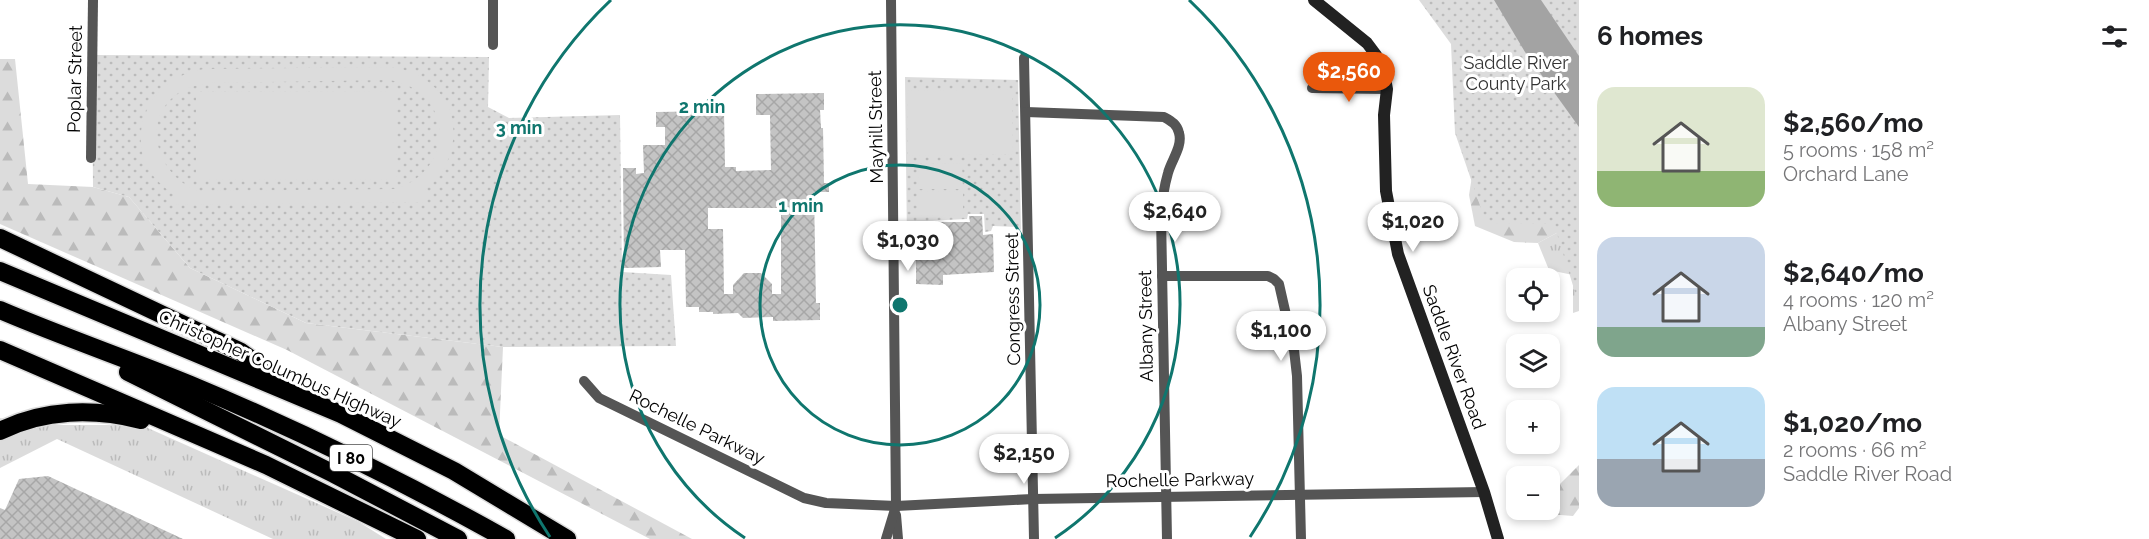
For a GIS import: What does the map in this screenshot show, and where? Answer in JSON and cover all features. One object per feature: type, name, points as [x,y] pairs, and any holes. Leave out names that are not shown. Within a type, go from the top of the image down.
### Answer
[{"type":"highway","points":[[0,238],[241,352],[305,399]]},
{"type":"highway","name":"Christopher Columbus Highway","points":[[0,271],[341,414],[454,471],[567,539]]},
{"type":"highway","name":"I 80","points":[[0,310],[191,386],[295,431],[409,487],[506,539]]},
{"type":"highway","name":"I 80","points":[[26,321],[334,474],[458,539]]},
{"type":"highway","points":[[0,350],[316,488],[417,539]]},
{"type":"highway","points":[[0,431],[33,417],[91,411],[126,416],[189,432]]},
{"type":"street","name":"Poplar Street","points":[[91,158],[93,0]]},
{"type":"street","points":[[493,0],[493,45]]},
{"type":"street","name":"Mayhill Street","points":[[891,0],[898,539]]},
{"type":"street","name":"Saddle River Road","points":[[1314,0],[1366,43],[1383,68],[1387,89],[1384,115],[1386,190],[1398,254],[1484,492],[1498,539]]},
{"type":"street","name":"Congress Street","points":[[1024,57],[1034,539]]},
{"type":"street","points":[[1312,88],[1387,89]]},
{"type":"street","name":"Albany Street","points":[[1026,112],[1164,117],[1176,125],[1180,140],[1163,192],[1161,215],[1167,539]]},
{"type":"street","points":[[1162,276],[1268,276],[1279,284],[1296,367],[1301,539]]},
{"type":"street","name":"Rochelle Parkway","points":[[584,381],[599,398],[804,498],[826,503],[896,506],[1033,499],[1484,492]]},
{"type":"street","name":"Mayhill Street","points":[[886,539],[896,506]]},
{"type":"green space","name":"Saddle River County Park","points":[[1419,0],[1579,0],[1579,305],[1554,224],[1486,223],[1455,133],[1451,44]]},
{"type":"green space","points":[[92,55],[489,57],[488,107],[509,118],[620,115],[622,272],[671,275],[676,346],[503,347],[306,323],[190,268],[129,197],[93,187]]},
{"type":"green space","points":[[0,59],[15,59],[28,184],[93,187],[129,197],[190,268],[306,323],[503,347],[499,435],[692,539],[650,539],[287,350],[0,224]]},
{"type":"green space","points":[[389,67],[417,75],[439,92],[452,117],[454,131],[447,164],[425,190],[425,202],[174,205],[174,195],[155,178],[145,162],[141,140],[142,125],[146,111],[163,88],[175,79],[204,69]],"holes":[[[388,80],[410,86],[426,98],[436,113],[440,131],[437,149],[429,165],[415,179],[395,189],[199,191],[185,184],[173,174],[164,162],[159,148],[157,133],[159,119],[165,105],[177,94],[196,86],[209,83]]]},
{"type":"green space","points":[[905,77],[1018,80],[1021,230],[1017,227],[993,226],[991,231],[985,232],[984,214],[968,214],[967,219],[926,221],[927,235],[914,236],[914,242],[907,242]]},
{"type":"green space","points":[[1012,89],[1013,154],[908,156],[907,91]]},
{"type":"green space","points":[[396,91],[397,179],[196,180],[196,92]]},
{"type":"green space","points":[[962,163],[963,189],[919,189],[918,164]]},
{"type":"green space","points":[[1473,170],[1579,221],[1538,243],[1514,242],[1475,226],[1469,195]]},
{"type":"green space","points":[[963,191],[963,215],[919,216],[919,192]]},
{"type":"green space","points":[[1579,221],[1579,311],[1573,313],[1573,275],[1560,272],[1560,268],[1548,268],[1538,243]]},
{"type":"green space","points":[[0,418],[34,425],[141,425],[359,522],[386,539],[273,539],[57,439],[0,468]]},
{"type":"green space","points":[[1579,465],[1579,508],[1573,516],[1560,515],[1560,484]]},
{"type":"shaded area","points":[[1494,0],[1541,0],[1579,56],[1579,127],[1525,52]]},
{"type":"building","points":[[824,93],[824,110],[820,110],[821,128],[823,128],[824,183],[829,183],[829,192],[814,192],[816,303],[820,303],[820,320],[773,321],[773,317],[743,318],[738,313],[713,314],[713,312],[699,312],[699,307],[686,307],[685,250],[660,250],[661,267],[624,268],[623,168],[636,168],[636,174],[644,173],[643,145],[665,145],[665,127],[656,127],[656,112],[724,111],[725,167],[736,167],[736,171],[771,170],[770,115],[756,115],[756,94]],"holes":[[[708,208],[781,208],[781,294],[772,294],[772,284],[761,273],[744,273],[733,285],[733,294],[724,294],[723,229],[708,229]]]},
{"type":"building","points":[[969,216],[982,216],[983,235],[993,234],[994,272],[943,275],[943,285],[916,284],[916,238],[930,237],[930,222],[970,222]]},
{"type":"building","points":[[48,476],[183,539],[0,539],[0,508],[5,510],[19,479]]}]
